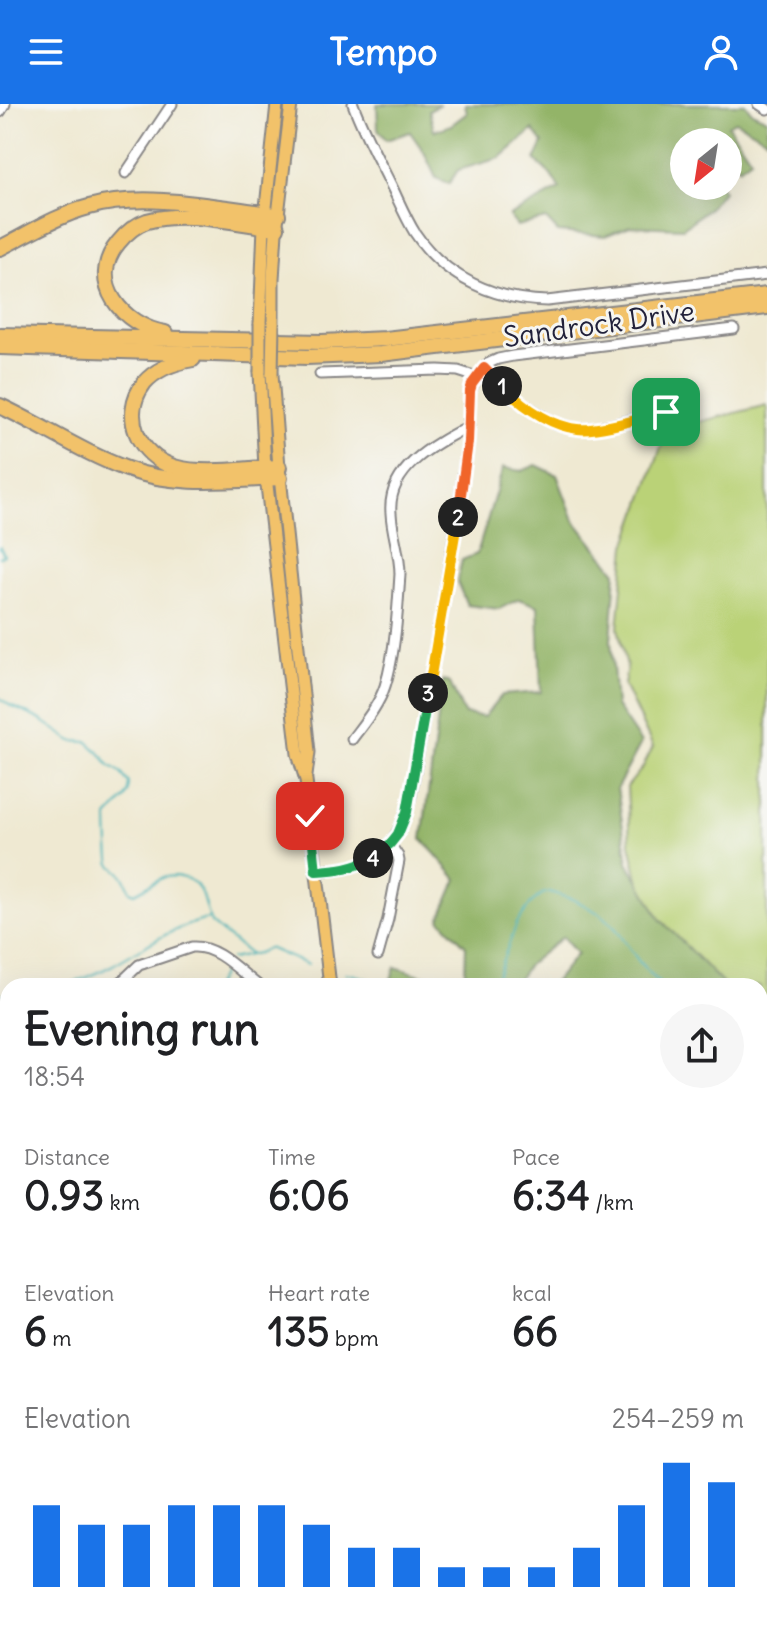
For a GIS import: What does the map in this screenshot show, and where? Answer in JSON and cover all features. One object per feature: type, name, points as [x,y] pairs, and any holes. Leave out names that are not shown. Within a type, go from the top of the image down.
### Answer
[{"type":"highway","points":[[0,248],[87,207],[121,201],[165,202],[271,221]]},
{"type":"highway","points":[[204,340],[157,332],[136,324],[120,311],[107,282],[108,264],[114,248],[126,233],[144,222],[166,218],[271,221]]},
{"type":"highway","points":[[0,335],[322,342],[385,339],[767,295]]},
{"type":"highway","points":[[0,347],[307,357],[393,353],[767,307]]},
{"type":"highway","points":[[226,355],[190,360],[156,373],[144,384],[136,399],[132,415],[134,431],[144,449],[173,467],[198,471],[273,473]]},
{"type":"highway","points":[[0,406],[129,470],[199,481],[273,473]]},
{"type":"main road","points":[[277,104],[271,221],[273,279],[267,324],[266,373],[298,754],[306,780],[329,978]]},
{"type":"main road","points":[[271,221],[291,104]]},
{"type":"street","points":[[0,112],[5,104]]},
{"type":"street","points":[[126,173],[172,104]]},
{"type":"street","points":[[353,104],[415,232],[441,262],[465,280],[491,292],[547,301],[767,275]]},
{"type":"street","points":[[759,104],[767,109]]},
{"type":"street","name":"Sandrock Drive","points":[[477,377],[493,361],[513,356],[734,329]]},
{"type":"street","points":[[484,368],[518,401],[556,424],[576,429],[598,428],[689,406]]},
{"type":"street","points":[[316,871],[358,866],[390,844],[403,823],[411,796],[458,513],[469,426],[470,391],[477,377],[458,371],[438,370],[320,374]]},
{"type":"street","points":[[352,739],[380,698],[390,666],[400,576],[390,509],[392,493],[421,454],[469,426]]},
{"type":"street","points":[[378,955],[399,861],[390,844]]},
{"type":"street","points":[[125,978],[139,965],[200,946],[221,956],[249,978]]},
{"type":"green space","points":[[377,104],[440,104],[429,110],[434,131],[451,125],[467,113],[465,104],[745,104],[752,112],[767,119],[767,139],[735,121],[728,125],[730,128],[670,128],[670,200],[716,200],[683,228],[630,226],[605,236],[558,232],[546,219],[517,226],[509,216],[560,189],[535,160],[543,143],[533,130],[500,158],[458,170],[449,184],[436,178],[410,132],[386,140],[378,129]]},
{"type":"green space","points":[[742,146],[751,159],[742,166]]},
{"type":"green space","points":[[767,405],[767,978],[713,978],[644,904],[630,844],[627,787],[643,767],[653,747],[624,685],[627,667],[618,628],[626,546],[667,430]]},
{"type":"green space","points":[[536,465],[557,475],[574,520],[616,572],[611,640],[616,706],[641,743],[617,788],[628,862],[660,919],[717,978],[558,978],[577,954],[563,937],[529,964],[519,978],[457,978],[465,972],[466,946],[440,919],[457,879],[422,839],[443,680],[450,683],[464,714],[484,717],[502,695],[541,692],[538,606],[519,599],[499,609],[467,605],[457,582],[462,560],[477,554],[503,468],[522,471]]},
{"type":"green space","points":[[395,967],[430,978],[392,978]]},
{"type":"waterway","points":[[0,547],[4,555],[0,557]]},
{"type":"waterway","points":[[0,698],[72,741],[88,742],[129,783],[125,798],[108,817],[111,864],[122,875],[130,891],[135,893],[164,877],[188,879],[196,884],[203,896],[211,923],[249,954]]},
{"type":"waterway","points":[[496,978],[517,923],[531,903],[550,892],[575,900],[602,915],[654,978]]},
{"type":"waterway","points":[[84,978],[170,932],[209,919]]},
{"type":"waterway","points":[[231,959],[268,948],[308,965]]},
{"type":"waterway","points":[[219,978],[226,966]]},
{"type":"waterway","points":[[345,973],[365,978]]},
{"type":"route","points":[[310,816],[316,871],[358,866],[390,844],[403,823],[411,796],[458,513],[468,442],[470,391],[484,368],[518,401],[556,424],[576,429],[598,428],[666,412]]}]
